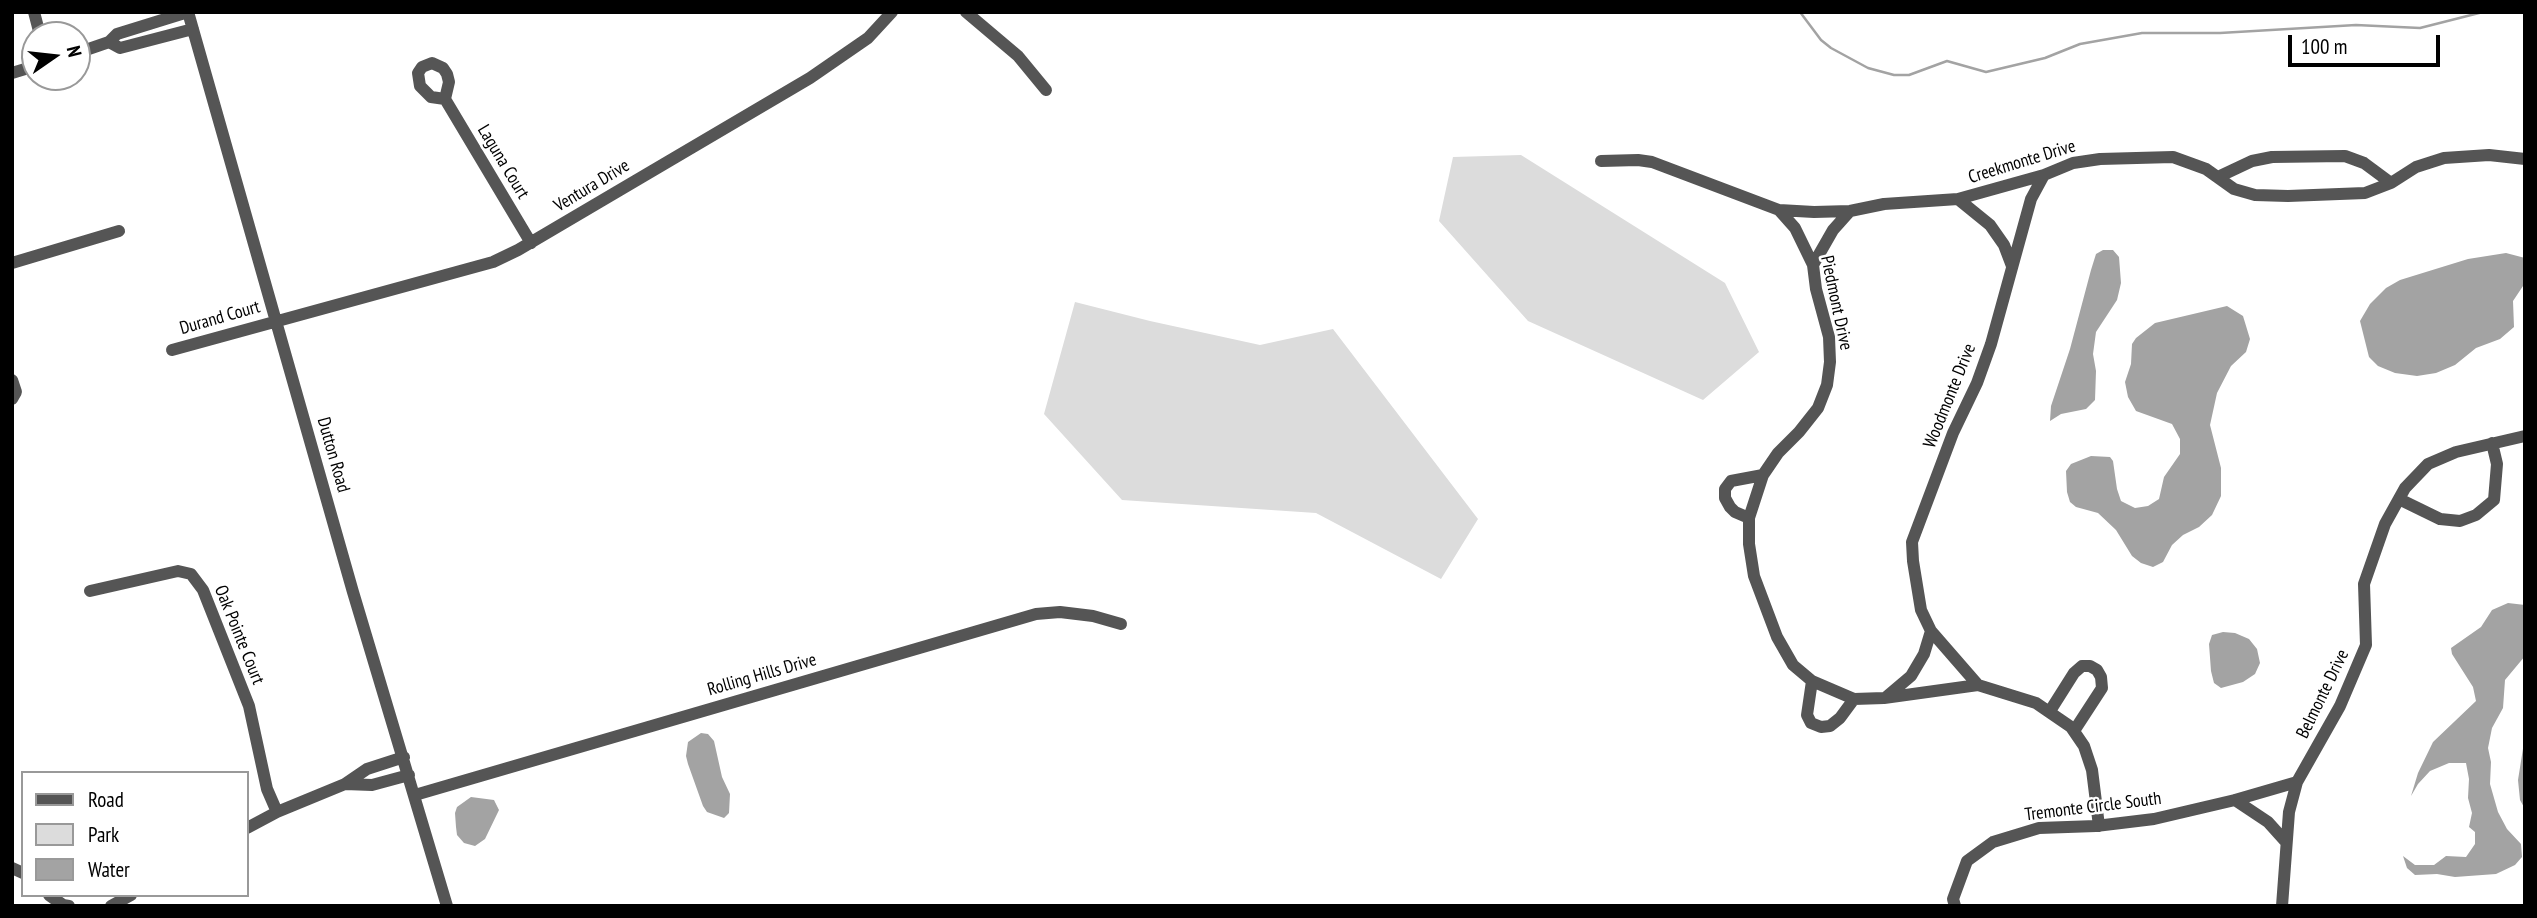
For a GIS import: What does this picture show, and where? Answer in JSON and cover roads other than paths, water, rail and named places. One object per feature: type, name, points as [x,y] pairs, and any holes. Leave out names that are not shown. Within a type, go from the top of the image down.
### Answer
[{"type":"street","points":[[91,48],[109,42],[117,34],[188,12]]},
{"type":"street","name":"Dutton Road","points":[[188,12],[350,579],[447,906]]},
{"type":"street","name":"Ventura Drive","points":[[276,320],[493,262],[531,243],[810,78],[868,38],[892,12]]},
{"type":"street","points":[[966,12],[1017,56],[1046,90]]},
{"type":"street","points":[[109,42],[120,48],[193,29]]},
{"type":"street","name":"Laguna Court","points":[[445,99],[531,243]]},
{"type":"street","name":"Creekmonte Drive","points":[[1601,161],[1652,162],[1779,210],[1850,211],[1884,204],[1958,199],[2044,175],[2086,160],[2173,157],[2196,164],[2234,189],[2255,195],[2288,196],[2365,193],[2391,183],[2416,167],[2444,158],[2488,155],[2525,159]]},
{"type":"street","points":[[2218,177],[2252,161],[2272,157],[2345,156],[2364,163],[2391,183]]},
{"type":"street","name":"Woodmonte Drive","points":[[1978,685],[1931,631],[1915,584],[1912,542],[1933,484],[1982,370],[2031,198],[2044,175]]},
{"type":"street","name":"Creekmonte Drive","points":[[1958,199],[1990,225],[2004,245],[2012,266]]},
{"type":"street","name":"Piedmont Drive","points":[[1779,210],[1795,228],[1813,265],[1816,289],[1829,337],[1830,362],[1827,385],[1818,408],[1778,453],[1763,475],[1749,518],[1749,544],[1754,576],[1777,637],[1793,665],[1812,681],[1854,699],[1884,698],[1978,685]]},
{"type":"street","points":[[1813,265],[1833,230],[1850,211]]},
{"type":"street","points":[[12,263],[119,231]]},
{"type":"street","name":"Durand Court","points":[[172,350],[276,320]]},
{"type":"street","points":[[12,380],[16,392],[13,398]]},
{"type":"street","name":"Belmonte Drive","points":[[2282,906],[2289,811],[2297,782],[2340,706],[2366,645],[2364,584],[2385,524],[2405,488],[2428,464],[2456,452],[2525,436]]},
{"type":"street","points":[[2399,499],[2440,519],[2460,521],[2476,515],[2494,500],[2497,464],[2492,443]]},
{"type":"street","points":[[1749,518],[1730,507],[1725,498],[1726,489],[1731,481],[1763,475]]},
{"type":"street","name":"Oak Pointe Court","points":[[90,591],[178,570],[191,574],[204,590],[249,706],[267,789],[277,811]]},
{"type":"street","name":"Rolling Hills Drive","points":[[415,795],[1036,614],[1060,612],[1093,616],[1121,624]]},
{"type":"street","points":[[1884,698],[1910,676],[1924,653],[1931,631]]},
{"type":"street","points":[[2050,711],[2074,673],[2082,666],[2097,670],[2102,688],[2074,731]]},
{"type":"street","points":[[1812,681],[1807,715],[1811,723],[1821,727],[1830,726],[1840,718],[1854,699]]},
{"type":"street","points":[[1978,685],[2036,702],[2074,731],[2084,746],[2092,771],[2099,826]]},
{"type":"street","points":[[248,827],[277,811],[345,784],[367,769],[404,757]]},
{"type":"street","points":[[367,769],[372,785]]},
{"type":"street","points":[[345,784],[372,785],[409,775]]},
{"type":"street","name":"Tremonte Circle South","points":[[1955,906],[1954,899],[1967,861],[1993,842],[2039,828],[2099,826],[2154,819],[2297,782]]},
{"type":"street","points":[[2235,800],[2267,822],[2286,842]]},
{"type":"street","points":[[52,897],[69,906]]},
{"type":"street","points":[[111,906],[127,897]]},
{"type":"water","points":[[2103,250],[2113,250],[2119,257],[2121,283],[2117,300],[2096,332],[2093,354],[2096,371],[2095,400],[2086,409],[2061,414],[2050,421],[2051,406],[2070,349],[2091,270],[2096,254]]},
{"type":"water","points":[[2506,253],[2525,258],[2525,283],[2513,301],[2514,327],[2500,339],[2476,348],[2455,365],[2436,373],[2417,376],[2395,373],[2378,366],[2369,357],[2360,321],[2370,304],[2386,288],[2400,280],[2468,259]]},
{"type":"water","points":[[2227,306],[2243,316],[2250,339],[2246,352],[2231,366],[2217,393],[2210,425],[2221,468],[2221,496],[2212,515],[2199,527],[2183,535],[2172,545],[2163,562],[2153,567],[2132,556],[2116,530],[2098,513],[2076,507],[2070,502],[2066,471],[2071,464],[2091,456],[2110,457],[2121,501],[2135,508],[2148,506],[2159,499],[2164,477],[2180,454],[2180,439],[2172,424],[2136,411],[2128,397],[2125,382],[2131,364],[2132,344],[2155,323]]},
{"type":"water","points":[[2508,603],[2525,605],[2525,656],[2505,680],[2503,708],[2492,728],[2488,748],[2491,762],[2490,784],[2498,812],[2507,829],[2521,844],[2522,857],[2515,865],[2496,874],[2455,877],[2415,875],[2407,868],[2403,856],[2415,865],[2434,865],[2446,856],[2466,857],[2475,844],[2475,832],[2469,827],[2472,813],[2468,798],[2466,763],[2449,763],[2430,771],[2411,796],[2418,773],[2433,742],[2476,701],[2473,687],[2451,648],[2481,627],[2492,610]]},
{"type":"water","points":[[2235,633],[2249,639],[2257,649],[2260,663],[2255,674],[2243,682],[2221,688],[2214,683],[2209,644],[2212,635]]},
{"type":"water","points":[[701,733],[708,734],[714,741],[722,777],[730,794],[729,813],[724,818],[707,812],[703,806],[688,764],[688,742]]},
{"type":"water","points":[[2525,736],[2525,809],[2520,800],[2518,780]]},
{"type":"water","points":[[471,797],[494,800],[499,810],[485,839],[475,846],[464,843],[457,835],[456,827],[457,807]]},
{"type":"waterway","points":[[1800,12],[1821,40],[1831,48],[1868,68],[1894,75],[1909,75],[1947,61],[1986,72],[2045,58],[2080,44],[2142,33],[2220,33],[2356,25],[2420,28],[2483,12]]}]
